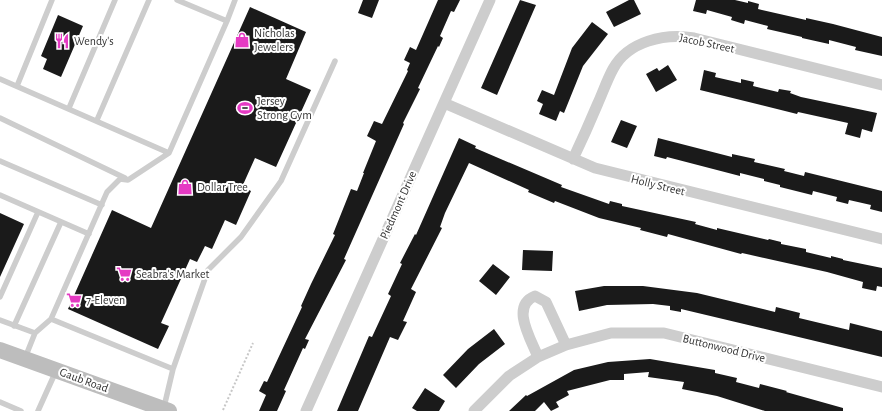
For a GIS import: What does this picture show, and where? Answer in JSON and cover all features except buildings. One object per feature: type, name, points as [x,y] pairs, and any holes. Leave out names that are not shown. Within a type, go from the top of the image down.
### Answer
[{"type":"street","name":"Piedmont Drive","points":[[306,411],[490,0]]},
{"type":"street","name":"Jacob Street","points":[[573,159],[613,68],[626,54],[639,45],[665,37],[679,36],[694,38],[882,85]]},
{"type":"street","name":"Holly Street","points":[[444,103],[573,159],[610,173],[882,239]]},
{"type":"street","points":[[538,357],[524,320],[524,305],[528,299],[535,296],[546,302],[566,345]]},
{"type":"street","name":"Buttonwood Drive","points":[[474,411],[509,376],[538,357],[566,345],[611,333],[664,333],[882,387]]},
{"type":"street","name":"Gaub Road","points":[[0,350],[166,410]]},
{"type":"lane","points":[[17,86],[52,0]]},
{"type":"lane","points":[[69,108],[115,0]]},
{"type":"lane","points":[[97,120],[149,0]]},
{"type":"lane","points":[[177,0],[227,21]]},
{"type":"lane","points":[[25,358],[35,333],[51,319],[107,192],[120,179],[128,180],[169,153],[235,0]]},
{"type":"lane","points":[[166,410],[173,369],[208,270],[241,237],[281,181],[336,61]]},
{"type":"lane","points":[[0,79],[97,120],[169,153]]},
{"type":"lane","points":[[0,118],[128,180]]},
{"type":"lane","points":[[0,161],[102,205]]},
{"type":"lane","points":[[0,196],[89,234]]},
{"type":"lane","points":[[0,297],[38,212]]},
{"type":"lane","points":[[14,326],[61,222]]},
{"type":"lane","points":[[51,319],[173,369]]},
{"type":"lane","points":[[0,320],[35,333]]},
{"type":"lane","points":[[38,411],[56,370]]},
{"type":"lane","points":[[0,402],[21,411]]},
{"type":"path","points":[[223,410],[253,343]]},
{"type":"place","name":"Nicholas Jewelers","points":[[242,40]]},
{"type":"place","name":"Wendy's","points":[[62,41]]},
{"type":"place","name":"Jersey Strong Gym","points":[[245,108]]},
{"type":"place","name":"Dollar Tree","points":[[185,187]]},
{"type":"place","name":"Seabra's Market","points":[[124,274]]},
{"type":"place","name":"7-Eleven","points":[[74,300]]}]
